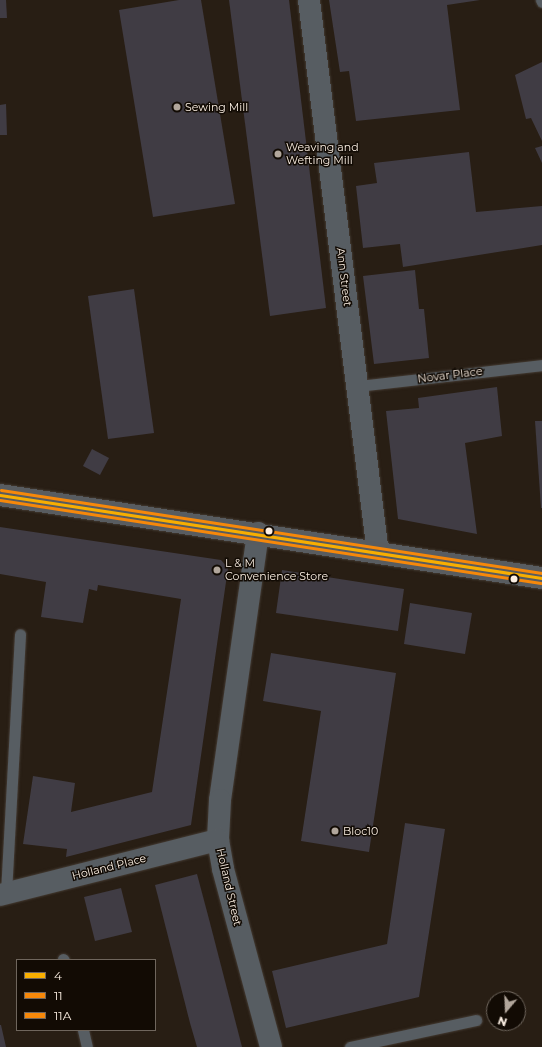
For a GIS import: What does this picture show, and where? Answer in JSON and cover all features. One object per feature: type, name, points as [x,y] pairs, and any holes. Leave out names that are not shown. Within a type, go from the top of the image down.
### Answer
[{"type":"main road","points":[[0,494],[542,578]]},
{"type":"street","name":"Ann Street","points":[[310,0],[378,553]]},
{"type":"street","name":"Holland Street","points":[[258,533],[220,800],[218,840],[223,869],[271,1047]]},
{"type":"street","name":"Holland Place","points":[[3,894],[218,840]]},
{"type":"lane","name":"Novar Place","points":[[358,386],[542,364]]},
{"type":"lane","points":[[3,894],[20,634]]},
{"type":"lane","points":[[350,1047],[476,1020]]},
{"type":"lane","points":[[83,1031],[87,1047]]},
{"type":"building","points":[[0,0],[6,0],[7,18],[0,18]]},
{"type":"building","name":"Sewing Mill","points":[[179,0],[201,0],[235,204],[153,217],[119,10]]},
{"type":"building","name":"Weaving and Wefting Mill","points":[[229,0],[289,0],[326,308],[270,316]]},
{"type":"building","points":[[329,0],[480,0],[447,5],[460,110],[356,121],[349,71],[340,72]]},
{"type":"building","points":[[542,62],[542,141],[531,118],[526,119],[515,75]]},
{"type":"building","points":[[6,104],[7,135],[0,135],[0,105]]},
{"type":"building","points":[[542,146],[542,163],[535,148]]},
{"type":"building","points":[[469,152],[476,212],[542,206],[542,245],[403,267],[400,244],[363,248],[356,186],[377,183],[374,163]]},
{"type":"building","points":[[415,270],[419,309],[424,309],[429,358],[374,364],[363,276]]},
{"type":"building","points":[[134,289],[154,433],[108,439],[88,296]]},
{"type":"building","points":[[497,387],[502,436],[465,443],[477,534],[398,519],[386,411],[419,408],[418,398]]},
{"type":"building","points":[[535,421],[542,421],[542,508],[541,508]]},
{"type":"building","points":[[92,449],[109,458],[100,475],[83,466]]},
{"type":"building","points":[[0,527],[221,560],[228,568],[191,825],[66,857],[67,849],[23,844],[33,776],[75,783],[71,812],[152,792],[181,599],[98,585],[97,591],[89,589],[83,623],[41,617],[46,582],[0,574]]},
{"type":"building","points":[[282,570],[404,589],[398,631],[276,613]]},
{"type":"building","points":[[410,603],[472,613],[465,654],[404,644]]},
{"type":"building","points":[[271,653],[396,673],[369,852],[301,841],[321,711],[263,701]]},
{"type":"building","points":[[405,823],[445,829],[419,997],[286,1028],[272,971],[387,944]]},
{"type":"building","points":[[197,874],[242,1047],[197,1047],[190,1023],[155,885]]},
{"type":"building","points":[[121,888],[132,932],[95,941],[84,897]]},
{"type":"building","points":[[1,1025],[6,1047],[0,1047]]},
{"type":"transit line","name":"11A","points":[[1,490],[542,573]]},
{"type":"transit line","name":"4","points":[[0,495],[542,578]]},
{"type":"transit line","name":"11","points":[[0,500],[541,583]]},
{"type":"place","name":"Sewing Mill","points":[[177,107]]},
{"type":"place","name":"Weaving and Wefting Mill","points":[[278,154]]},
{"type":"place","name":"L & M Convenience Store","points":[[217,570]]},
{"type":"place","name":"Bloc10","points":[[335,831]]}]
